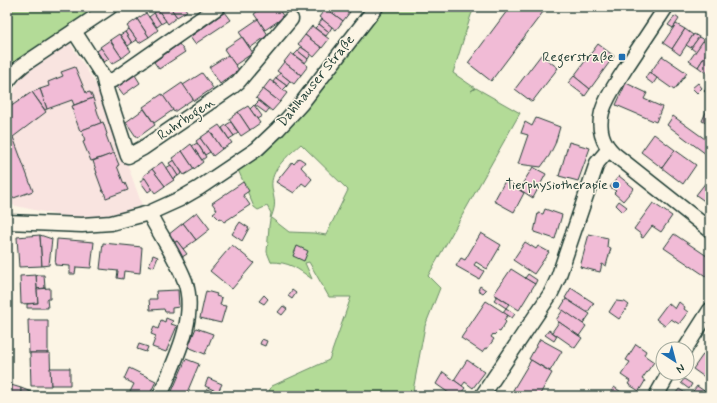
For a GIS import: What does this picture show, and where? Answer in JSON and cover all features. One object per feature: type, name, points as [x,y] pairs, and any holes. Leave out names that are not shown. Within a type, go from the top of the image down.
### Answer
[{"type":"street","points":[[7,82],[23,65],[110,7]]},
{"type":"street","points":[[105,83],[115,78],[218,7]]},
{"type":"street","name":"Dahlhauser Straße","points":[[7,222],[82,225],[106,224],[149,213],[180,199],[257,149],[278,130],[301,104],[376,7]]},
{"type":"street","points":[[666,7],[616,83],[602,112],[602,138],[609,149],[710,230]]},
{"type":"street","name":"Ruhrbogen","points":[[74,31],[103,76],[128,156],[143,148],[238,82],[291,19]]},
{"type":"street","points":[[482,396],[551,293],[558,278],[597,163],[609,149]]},
{"type":"street","points":[[149,213],[185,280],[188,293],[189,314],[185,332],[160,396]]},
{"type":"street","points":[[690,341],[710,310]]},
{"type":"street","points":[[656,396],[664,381]]},
{"type":"shaded area","points":[[68,40],[102,94],[142,205],[106,217],[71,218],[7,204],[7,105],[26,67]]},
{"type":"green space","points":[[7,7],[96,7],[12,66],[7,72]]},
{"type":"green space","points":[[385,7],[475,7],[471,15],[453,73],[475,88],[471,91],[476,88],[520,113],[428,276],[440,288],[425,326],[412,396],[266,396],[272,386],[329,360],[351,297],[329,297],[309,262],[305,263],[312,279],[293,266],[271,262],[267,252],[271,213],[267,206],[258,210],[254,207],[236,165]],"holes":[[[301,144],[348,190],[326,235],[289,232],[271,218],[274,205],[272,187],[274,174],[281,163]]]},
{"type":"building","points":[[156,7],[170,7],[177,17],[168,24]]},
{"type":"building","points":[[170,7],[184,7],[187,11],[177,17]]},
{"type":"building","points":[[264,7],[277,7],[284,17],[265,30],[254,14]]},
{"type":"building","points":[[344,7],[350,12],[343,21],[326,8]]},
{"type":"building","points":[[510,7],[537,7],[543,12],[491,81],[468,63]]},
{"type":"building","points":[[608,7],[619,7],[614,12]]},
{"type":"building","points":[[326,8],[343,21],[336,30],[319,17]]},
{"type":"building","points":[[158,10],[166,21],[161,24],[154,13]]},
{"type":"building","points":[[225,12],[231,20],[195,44],[190,37]]},
{"type":"building","points":[[146,13],[158,30],[149,37],[137,19]]},
{"type":"building","points":[[154,13],[161,24],[157,27],[149,17]]},
{"type":"building","points":[[675,16],[679,19],[673,28],[668,25]]},
{"type":"building","points":[[137,19],[149,37],[139,43],[127,26]]},
{"type":"building","points":[[258,19],[268,35],[250,48],[239,32]]},
{"type":"building","points":[[322,19],[332,27],[329,32],[319,24]]},
{"type":"building","points":[[319,24],[329,32],[326,36],[315,28]]},
{"type":"building","points":[[676,24],[685,29],[672,49],[663,43]]},
{"type":"building","points":[[312,26],[329,39],[322,48],[305,35]]},
{"type":"building","points":[[129,29],[137,40],[132,43],[125,32]]},
{"type":"building","points":[[685,29],[693,35],[680,55],[672,49]]},
{"type":"building","points":[[125,32],[132,43],[128,46],[120,35]]},
{"type":"building","points":[[119,34],[131,51],[122,58],[110,40]]},
{"type":"building","points":[[694,34],[699,37],[691,48],[686,45]]},
{"type":"building","points":[[305,35],[322,48],[314,57],[298,44]]},
{"type":"building","points":[[242,37],[253,53],[235,65],[224,49]]},
{"type":"building","points":[[699,37],[704,40],[696,52],[691,48]]},
{"type":"building","points":[[110,40],[122,58],[112,64],[100,47]]},
{"type":"building","points":[[703,41],[710,46],[710,48],[698,67],[689,61]]},
{"type":"building","points":[[179,44],[185,52],[159,69],[154,62]]},
{"type":"building","points":[[598,44],[614,56],[590,89],[574,76]]},
{"type":"building","points":[[301,47],[311,54],[308,59],[298,51]]},
{"type":"building","points":[[101,48],[109,59],[104,62],[97,51]]},
{"type":"building","points":[[710,48],[710,67],[706,73],[698,67]]},
{"type":"building","points":[[298,51],[308,59],[305,63],[294,55]]},
{"type":"building","points":[[291,53],[308,66],[301,75],[284,62]]},
{"type":"building","points":[[228,55],[239,70],[220,84],[209,67]]},
{"type":"building","points":[[541,55],[558,68],[532,102],[515,89]]},
{"type":"building","points":[[662,56],[687,73],[674,90],[650,73]]},
{"type":"building","points":[[284,62],[301,75],[294,84],[277,71]]},
{"type":"building","points":[[75,67],[86,93],[90,92],[93,98],[74,105],[72,100],[47,109],[40,89],[49,86],[48,82],[63,76],[61,72]]},
{"type":"building","points":[[649,72],[657,78],[653,84],[645,78]]},
{"type":"building","points":[[202,73],[213,88],[194,101],[183,85]]},
{"type":"building","points":[[280,73],[290,81],[287,86],[276,78]]},
{"type":"building","points":[[135,75],[140,83],[123,95],[117,87]]},
{"type":"building","points":[[574,76],[590,89],[585,96],[568,83]]},
{"type":"building","points":[[276,78],[287,86],[283,90],[273,82]]},
{"type":"building","points":[[270,80],[287,93],[280,102],[263,89]]},
{"type":"building","points":[[182,83],[193,99],[174,112],[163,96]]},
{"type":"building","points":[[626,83],[647,93],[644,99],[662,107],[656,122],[616,105]]},
{"type":"building","points":[[698,83],[702,88],[697,93],[692,88]]},
{"type":"building","points":[[710,85],[710,94],[708,95],[704,91]]},
{"type":"building","points":[[40,89],[47,109],[45,110],[32,92]]},
{"type":"building","points":[[263,89],[280,102],[272,111],[256,98]]},
{"type":"building","points":[[32,92],[46,112],[13,137],[33,191],[11,199],[7,187],[7,109]]},
{"type":"building","points":[[162,94],[173,110],[154,123],[143,107]]},
{"type":"building","points":[[93,98],[101,123],[80,131],[72,106]]},
{"type":"building","points":[[259,101],[269,109],[266,113],[255,105]]},
{"type":"building","points":[[710,103],[710,125],[702,121]]},
{"type":"building","points":[[254,105],[262,116],[257,119],[250,109]]},
{"type":"building","points":[[248,106],[260,123],[250,130],[238,112]]},
{"type":"building","points":[[144,109],[155,125],[137,138],[126,122]]},
{"type":"building","points":[[238,112],[250,130],[241,136],[229,119]]},
{"type":"building","points":[[673,116],[705,139],[709,134],[710,135],[710,157],[667,125]]},
{"type":"building","points":[[536,118],[560,127],[555,144],[541,167],[518,164],[528,135],[521,133],[525,122],[532,126]]},
{"type":"building","points":[[103,122],[113,154],[91,161],[83,142],[85,141],[82,130]]},
{"type":"building","points":[[231,122],[238,133],[234,136],[226,125]]},
{"type":"building","points":[[219,125],[232,143],[222,149],[210,131]]},
{"type":"building","points":[[226,125],[234,136],[229,139],[222,128]]},
{"type":"building","points":[[210,131],[222,149],[213,156],[200,138]]},
{"type":"building","points":[[654,134],[675,150],[662,168],[641,152]]},
{"type":"building","points":[[200,138],[210,152],[205,155],[196,141]]},
{"type":"building","points":[[569,142],[590,148],[578,181],[559,176]]},
{"type":"building","points":[[197,143],[206,157],[202,160],[192,146]]},
{"type":"building","points":[[191,144],[203,162],[194,169],[182,151]]},
{"type":"building","points":[[675,150],[696,165],[683,184],[662,168]]},
{"type":"building","points":[[182,151],[194,169],[184,175],[172,158]]},
{"type":"building","points":[[114,153],[119,165],[117,166],[128,190],[106,198],[93,161]]},
{"type":"building","points":[[299,158],[305,162],[301,167],[312,179],[306,186],[302,183],[294,193],[276,182],[292,162],[294,164]]},
{"type":"building","points":[[174,160],[182,173],[178,176],[169,163]]},
{"type":"building","points":[[162,162],[174,180],[165,186],[152,169]]},
{"type":"building","points":[[171,165],[178,176],[173,179],[166,168]]},
{"type":"building","points":[[533,167],[546,174],[533,198],[519,189]]},
{"type":"building","points":[[152,169],[165,186],[155,193],[143,176]]},
{"type":"building","points":[[619,176],[634,188],[623,201],[614,193],[616,191],[610,187]]},
{"type":"building","points":[[710,177],[710,205],[696,195]]},
{"type":"building","points":[[145,178],[152,189],[148,192],[140,181]]},
{"type":"building","points":[[505,181],[524,193],[514,212],[494,201]]},
{"type":"building","points":[[243,182],[249,191],[243,195],[250,205],[224,222],[213,213],[217,210],[212,203]]},
{"type":"building","points":[[619,201],[627,207],[623,212],[616,205]]},
{"type":"building","points":[[653,203],[672,216],[661,232],[652,226],[643,238],[641,237],[642,235],[634,229]]},
{"type":"building","points":[[545,209],[562,215],[555,239],[534,232],[538,213],[543,214]]},
{"type":"building","points":[[197,212],[210,229],[196,240],[183,223]]},
{"type":"building","points":[[240,222],[249,228],[242,241],[232,234]]},
{"type":"building","points":[[183,223],[196,240],[183,249],[177,241],[174,243],[168,235]]},
{"type":"building","points":[[481,233],[501,245],[487,269],[476,262],[474,265],[484,271],[479,279],[456,266],[461,258],[465,260]]},
{"type":"building","points":[[589,234],[608,238],[607,247],[611,248],[606,266],[602,264],[600,272],[580,267]]},
{"type":"building","points":[[674,234],[710,258],[710,279],[664,248]]},
{"type":"building","points":[[40,235],[42,266],[19,267],[17,237]]},
{"type":"building","points":[[40,235],[52,239],[49,265],[42,266]]},
{"type":"building","points":[[57,239],[94,242],[91,268],[76,267],[75,274],[70,274],[70,266],[55,265]]},
{"type":"building","points":[[177,241],[187,254],[179,259],[171,245]]},
{"type":"building","points":[[525,242],[536,249],[538,246],[549,252],[534,274],[513,260]]},
{"type":"building","points":[[103,243],[142,247],[140,273],[124,271],[123,279],[117,278],[118,271],[100,269]]},
{"type":"building","points":[[232,245],[254,263],[232,289],[210,271]]},
{"type":"building","points":[[297,246],[308,251],[304,261],[293,256]]},
{"type":"building","points":[[153,255],[158,257],[154,267],[149,265]]},
{"type":"building","points":[[511,269],[535,284],[519,310],[494,294]]},
{"type":"building","points":[[528,274],[537,280],[535,284],[525,278]]},
{"type":"building","points":[[36,275],[44,275],[45,288],[37,289]]},
{"type":"building","points":[[36,275],[38,303],[21,304],[20,276]]},
{"type":"building","points":[[480,286],[486,290],[483,293],[478,290]]},
{"type":"building","points":[[50,288],[50,299],[47,299],[48,308],[27,308],[27,304],[38,303],[37,289]]},
{"type":"building","points":[[571,288],[594,303],[587,313],[565,298]]},
{"type":"building","points":[[178,290],[179,307],[172,308],[172,312],[165,312],[164,309],[150,310],[149,299],[157,299],[156,291]]},
{"type":"building","points":[[292,290],[296,293],[292,299],[288,296]]},
{"type":"building","points":[[206,291],[217,294],[216,296],[222,298],[220,305],[226,306],[221,323],[200,318]]},
{"type":"building","points":[[264,295],[268,299],[264,304],[259,301]]},
{"type":"building","points":[[497,296],[509,304],[506,308],[494,300]]},
{"type":"building","points":[[566,299],[590,314],[583,324],[560,309]]},
{"type":"building","points":[[486,301],[508,315],[504,320],[506,322],[500,332],[498,331],[494,335],[493,334],[491,337],[494,339],[487,349],[485,348],[482,352],[461,338]]},
{"type":"building","points":[[616,301],[625,302],[629,305],[619,319],[609,312]]},
{"type":"building","points":[[679,302],[688,312],[679,324],[671,319],[665,326],[656,319],[668,303],[675,309]]},
{"type":"building","points":[[283,306],[287,309],[282,315],[278,312]]},
{"type":"building","points":[[506,308],[515,314],[512,318],[503,312]]},
{"type":"building","points":[[563,310],[586,326],[579,336],[556,320]]},
{"type":"building","points":[[166,318],[173,321],[171,324],[177,326],[166,352],[152,347],[156,336],[151,334],[154,327],[158,329],[161,320],[165,322]]},
{"type":"building","points":[[28,320],[48,320],[48,353],[29,353]]},
{"type":"building","points":[[559,322],[582,338],[575,348],[552,332]]},
{"type":"building","points":[[196,328],[213,334],[205,354],[188,347]]},
{"type":"building","points":[[549,330],[557,336],[554,341],[545,335]]},
{"type":"building","points":[[262,339],[267,341],[265,346],[260,344]]},
{"type":"building","points":[[540,339],[562,351],[550,371],[529,359]]},
{"type":"building","points":[[139,344],[148,347],[146,352],[137,349]]},
{"type":"building","points":[[636,344],[646,351],[644,355],[654,362],[642,379],[645,381],[639,391],[628,384],[630,381],[621,375],[630,362],[626,360]]},
{"type":"building","points":[[709,346],[710,381],[695,370],[695,366]]},
{"type":"building","points":[[30,353],[50,353],[51,386],[31,386]]},
{"type":"building","points":[[186,359],[199,364],[186,395],[190,396],[170,396]]},
{"type":"building","points":[[467,360],[485,372],[473,388],[465,382],[462,386],[454,380]]},
{"type":"building","points":[[531,360],[552,373],[539,396],[523,396],[513,390]]},
{"type":"building","points":[[50,368],[70,368],[70,385],[51,385]]},
{"type":"building","points":[[129,368],[156,381],[149,396],[142,393],[141,396],[138,396],[130,392],[134,384],[124,379]]},
{"type":"building","points":[[443,372],[465,388],[459,396],[453,396],[436,384]]},
{"type":"building","points":[[208,378],[222,384],[218,392],[205,386]]},
{"type":"building","points":[[682,381],[687,381],[692,384],[689,389],[681,383]]},
{"type":"building","points":[[11,385],[21,388],[21,396],[11,396]]},
{"type":"building","points":[[697,386],[710,395],[710,396],[690,395]]},
{"type":"building","points":[[614,387],[627,396],[609,396]]},
{"type":"building","points":[[21,388],[31,392],[31,396],[21,396]]},
{"type":"building","points":[[207,389],[213,392],[211,396],[204,396]]},
{"type":"building","points":[[679,389],[687,394],[686,396],[680,396],[676,393]]},
{"type":"place","name":"Regerstraße","points":[[622,57]]},
{"type":"place","name":"Tierphysiotherapie","points":[[616,185]]}]
